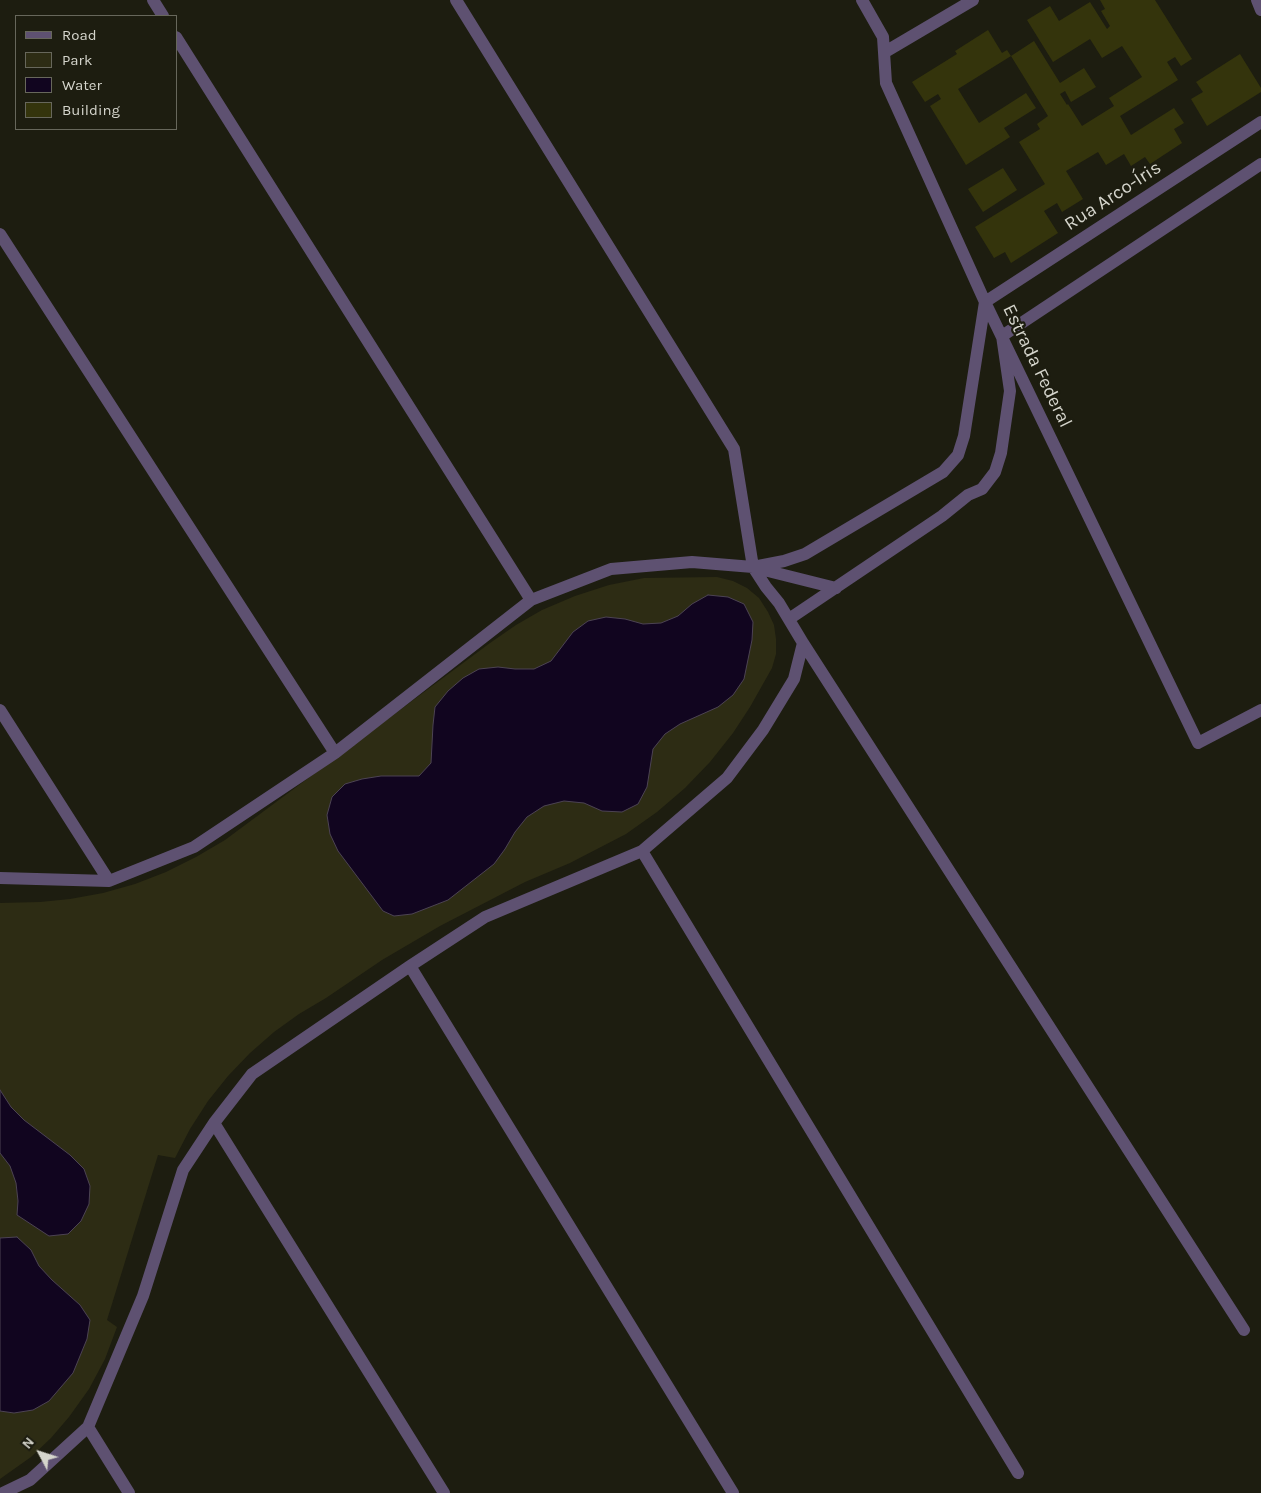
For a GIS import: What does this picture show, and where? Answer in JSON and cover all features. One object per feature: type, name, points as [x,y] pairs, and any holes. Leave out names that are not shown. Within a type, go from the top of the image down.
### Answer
[{"type":"street","points":[[153,0],[163,15]]},
{"type":"street","points":[[456,0],[734,449],[753,567],[766,588],[779,603],[1244,1330]]},
{"type":"street","name":"Estrada Federal","points":[[862,0],[882,37],[885,52],[886,83],[985,302],[1198,743],[1261,710]]},
{"type":"street","points":[[885,52],[973,0]]},
{"type":"street","points":[[1257,0],[1261,10]]},
{"type":"street","points":[[178,39],[531,600]]},
{"type":"street","name":"Rua Arco-Íris","points":[[985,302],[1261,122]]},
{"type":"street","points":[[789,619],[942,516],[968,495],[982,489],[995,472],[1001,454],[1010,391],[1002,336],[1261,164]]},
{"type":"street","points":[[0,234],[335,753]]},
{"type":"street","points":[[753,567],[784,561],[805,554],[943,472],[958,455],[964,436],[985,302]]},
{"type":"street","points":[[0,878],[109,881],[194,847],[335,753],[531,600],[611,569],[692,562],[753,567],[836,588]]},
{"type":"street","points":[[2,1493],[30,1480],[88,1427],[143,1296],[183,1170],[214,1123],[252,1074],[485,917],[642,851],[726,778],[763,730],[794,679],[803,643]]},
{"type":"street","points":[[0,710],[109,881]]},
{"type":"street","points":[[642,851],[1018,1472]]},
{"type":"street","points":[[410,966],[733,1493]]},
{"type":"street","points":[[214,1123],[444,1493]]},
{"type":"street","points":[[88,1427],[128,1493]]},
{"type":"green space","points":[[717,577],[733,581],[747,588],[759,598],[774,625],[776,654],[772,668],[750,707],[733,733],[710,762],[685,788],[657,812],[626,834],[570,863],[525,882],[440,926],[382,960],[299,1014],[250,1053],[208,1101],[190,1129],[175,1158],[158,1155],[107,1320],[117,1327],[105,1359],[89,1389],[51,1438],[31,1457],[0,1479],[0,903],[40,902],[103,893],[135,884],[166,872],[196,857],[225,840],[490,643],[542,610],[575,596],[609,585],[644,578]]},
{"type":"water","points":[[708,595],[728,597],[744,604],[753,622],[752,640],[744,679],[733,695],[718,707],[680,724],[665,734],[653,749],[647,787],[638,804],[622,812],[602,811],[584,803],[564,801],[544,806],[527,817],[494,864],[448,900],[412,914],[394,916],[383,911],[338,851],[330,834],[327,815],[332,797],[345,784],[381,776],[419,776],[431,763],[435,707],[448,691],[463,678],[479,669],[498,667],[534,669],[551,661],[573,632],[588,621],[606,617],[625,619],[643,624],[661,623],[678,616],[692,604]]},
{"type":"water","points":[[0,1090],[11,1107],[24,1120],[70,1155],[84,1169],[90,1186],[89,1204],[81,1221],[68,1234],[49,1236],[17,1215],[16,1183],[10,1166],[0,1153]]},
{"type":"water","points":[[17,1237],[31,1250],[39,1266],[80,1305],[90,1320],[87,1339],[73,1373],[49,1401],[33,1410],[14,1413],[0,1411],[0,1238]]},
{"type":"building","points":[[1100,0],[1155,0],[1192,59],[1181,66],[1175,57],[1167,62],[1178,80],[1120,116],[1131,135],[1174,108],[1184,123],[1174,129],[1182,143],[1150,164],[1145,157],[1131,166],[1124,154],[1106,165],[1098,152],[1066,171],[1083,199],[1062,212],[1057,203],[1044,211],[1058,233],[1011,263],[1005,252],[994,258],[975,227],[1045,184],[1019,142],[1040,129],[1037,124],[1048,116],[1011,56],[1034,41],[1060,83],[1084,68],[1096,87],[1071,102],[1065,91],[1060,94],[1082,126],[1114,106],[1109,98],[1142,77],[1122,46],[1102,58],[1090,39],[1053,62],[1027,20],[1050,6],[1059,21],[1090,2],[1107,29],[1110,26],[1101,11],[1105,9]]},
{"type":"building","points":[[988,30],[1002,53],[1007,50],[1011,56],[958,89],[979,123],[1026,93],[1036,108],[1004,128],[1010,137],[966,165],[930,106],[941,99],[938,94],[925,102],[912,82],[957,54],[955,51]]},
{"type":"building","points":[[1240,54],[1261,88],[1261,92],[1207,126],[1191,99],[1203,92],[1196,82]]},
{"type":"building","points":[[1003,168],[1017,190],[983,212],[968,189]]}]
